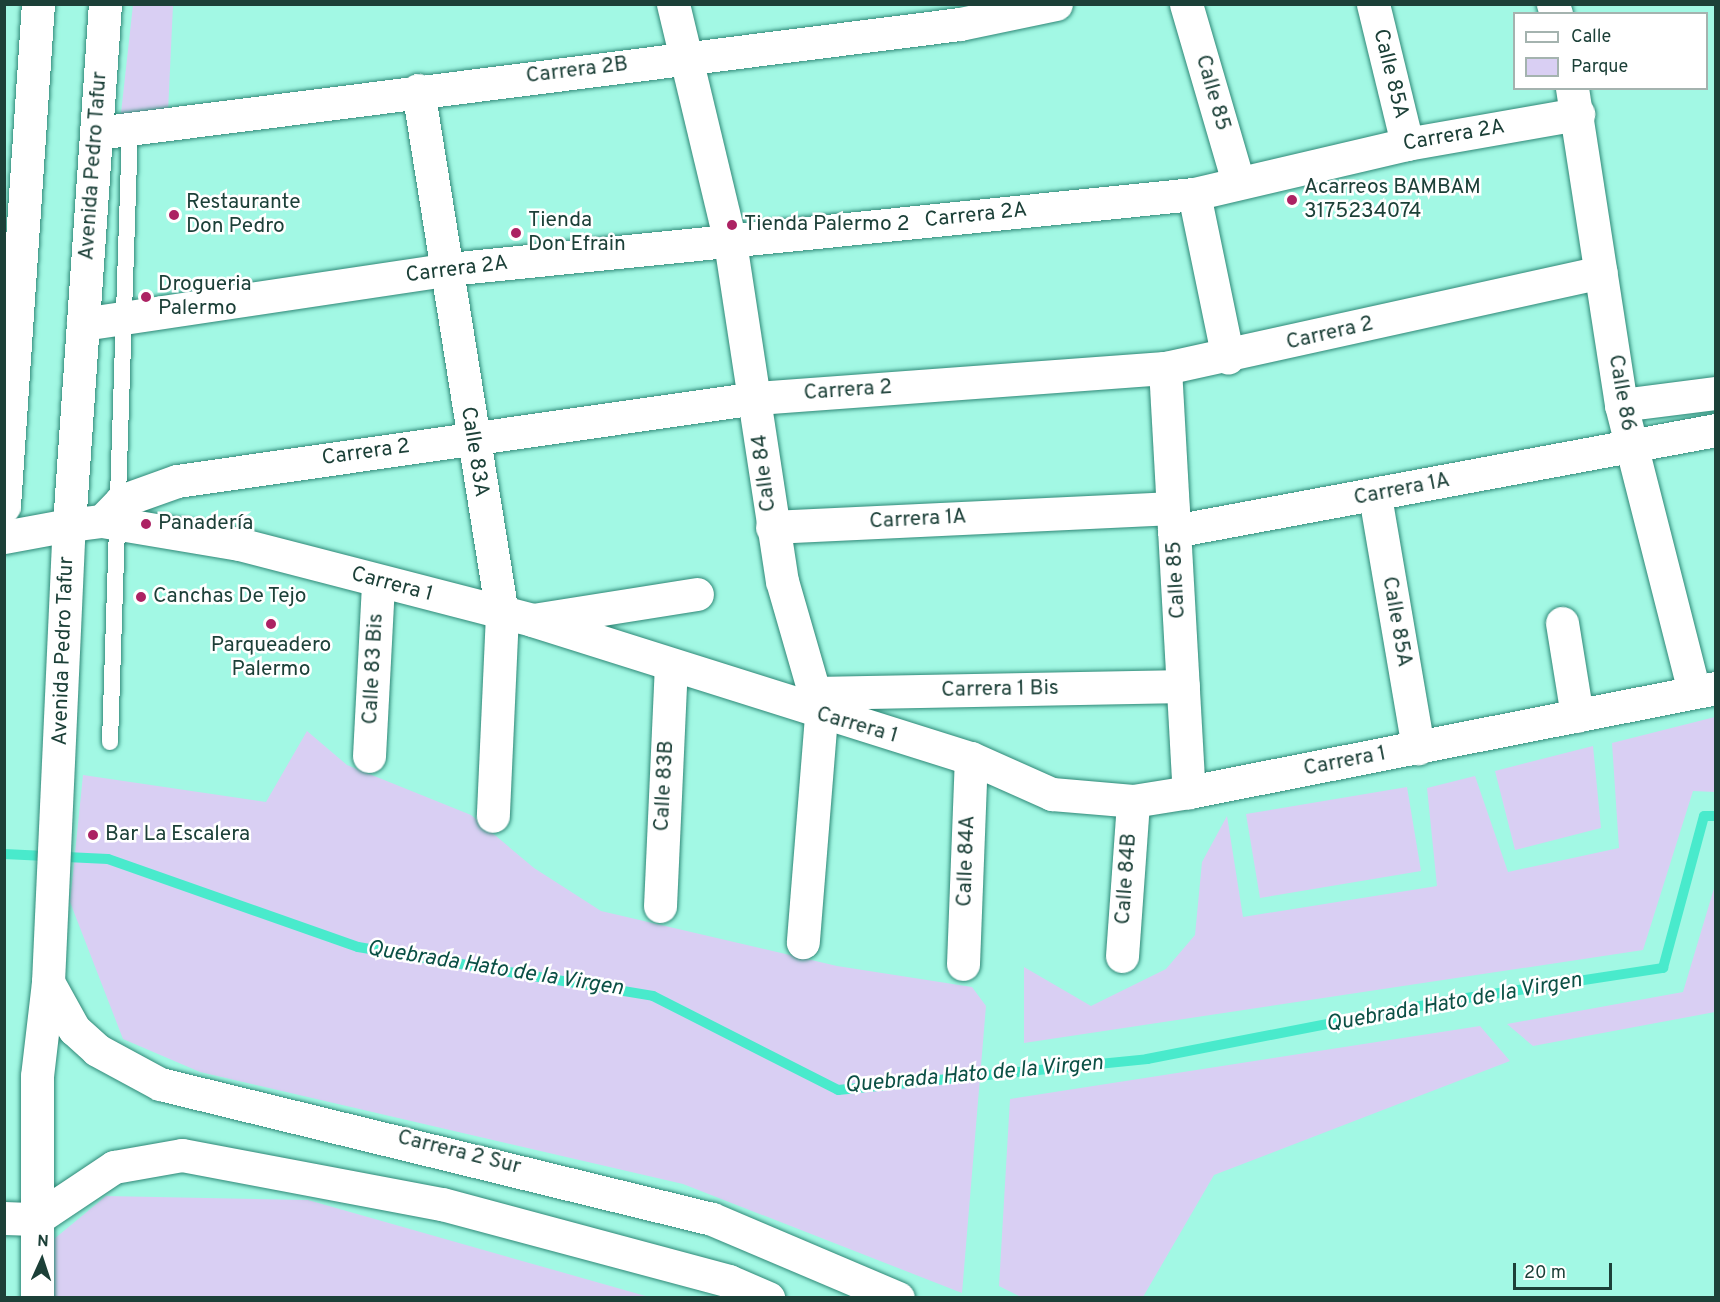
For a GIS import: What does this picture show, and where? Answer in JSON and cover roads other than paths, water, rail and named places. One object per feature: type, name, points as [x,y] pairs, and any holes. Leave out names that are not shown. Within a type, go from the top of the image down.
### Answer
[{"type":"street","points":[[4,506],[38,4]]},
{"type":"street","name":"Avenida Pedro Tafur","points":[[37,1298],[20,1219],[48,982],[59,807],[69,525],[105,4]]},
{"type":"street","name":"Calle 84","points":[[673,4],[684,58],[730,242],[756,398],[772,527],[782,581],[819,704],[803,942]]},
{"type":"street","name":"Carrera 2B","points":[[97,133],[418,90],[960,24],[1056,4]]},
{"type":"street","name":"Calle 85","points":[[1186,4],[1238,182]]},
{"type":"street","name":"Calle 85A","points":[[1373,4],[1407,144]]},
{"type":"street","name":"Calle 83A","points":[[418,90],[449,269],[470,437],[517,617],[493,816]]},
{"type":"street","name":"Carrera 2A","points":[[83,324],[449,269],[1194,194],[1407,144],[1575,101]]},
{"type":"street","name":"Calle 86","points":[[1575,101],[1621,405],[1630,446],[1705,690]]},
{"type":"street","points":[[1194,194],[1228,358]]},
{"type":"street","name":"Carrera 2","points":[[114,515],[177,481],[470,437],[756,398],[1165,368],[1228,358],[1601,272]]},
{"type":"street","name":"Calle 85","points":[[1165,368],[1189,792]]},
{"type":"street","points":[[1621,405],[1716,393]]},
{"type":"street","points":[[1630,446],[1716,430]]},
{"type":"street","name":"Carrera 1A","points":[[772,527],[1173,520],[1375,496],[1630,446]]},
{"type":"street","name":"Calle 85A","points":[[1375,496],[1418,748]]},
{"type":"street","name":"Carrera 1","points":[[4,537],[114,515],[239,544],[517,617],[671,666],[819,704],[971,759],[1052,794],[1133,801],[1418,748],[1705,690]]},
{"type":"street","name":"Calle 83 Bis","points":[[369,756],[378,582]]},
{"type":"street","points":[[517,617],[697,594]]},
{"type":"street","points":[[1562,622],[1578,716]]},
{"type":"street","name":"Calle 83B","points":[[660,906],[671,666]]},
{"type":"street","name":"Carrera 1 Bis","points":[[819,704],[1183,686]]},
{"type":"street","name":"Calle 84A","points":[[963,964],[971,759]]},
{"type":"street","name":"Calle 84B","points":[[1122,956],[1133,801]]},
{"type":"street","name":"Carrera 2 Sur","points":[[48,982],[74,1029],[97,1050],[160,1084],[712,1219],[898,1298]]},
{"type":"street","points":[[20,1219],[114,1167],[182,1155],[442,1204],[729,1281],[768,1298]]},
{"type":"lane","points":[[110,742],[114,515],[125,317],[130,129]]},
{"type":"waterway","name":"Quebrada Hato de la Virgen","points":[[4,854],[108,859],[358,947],[653,996],[838,1090],[1147,1059],[1434,1003],[1663,968],[1704,816],[1716,816]]},
{"type":"place","name":"Acarreos BAMBAM 3175234074","points":[[1292,200]]},
{"type":"place","name":"Restaurante Don Pedro","points":[[174,215]]},
{"type":"place","name":"Tienda Palermo 2","points":[[732,225]]},
{"type":"place","name":"Tienda Don Efrain","points":[[516,233]]},
{"type":"place","name":"Drogueria Palermo","points":[[146,297]]},
{"type":"place","name":"Panadería","points":[[146,524]]},
{"type":"place","name":"Canchas De Tejo","points":[[141,597]]},
{"type":"place","name":"Parqueadero Palermo","points":[[271,624]]},
{"type":"place","name":"Bar La Escalera","points":[[93,835]]}]
